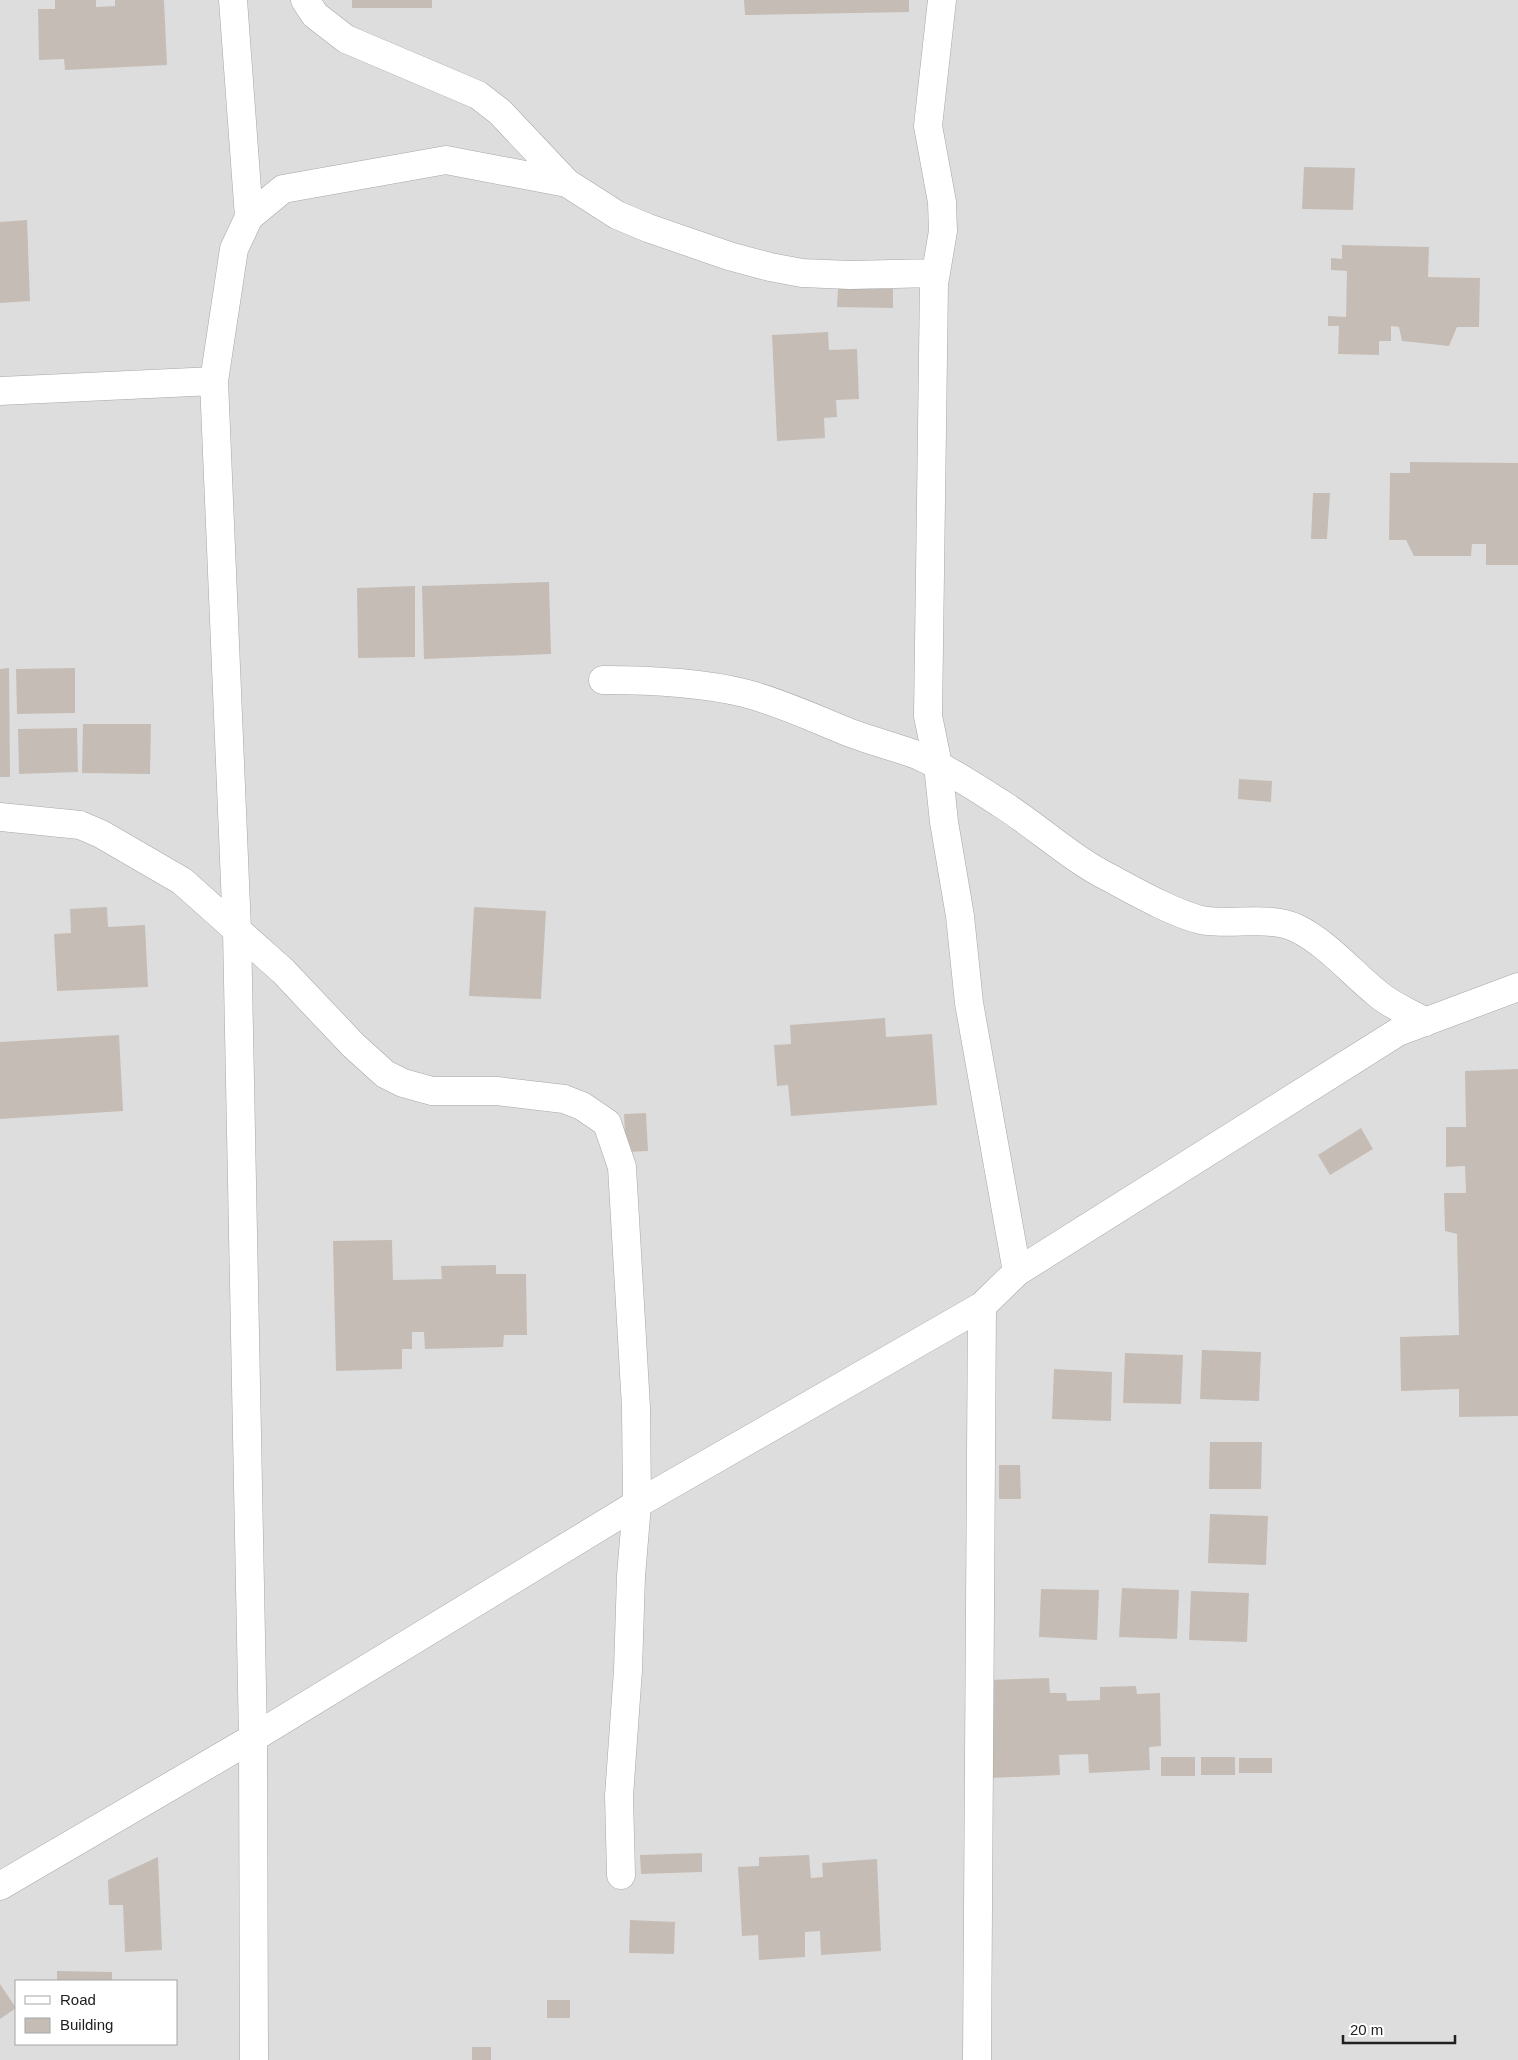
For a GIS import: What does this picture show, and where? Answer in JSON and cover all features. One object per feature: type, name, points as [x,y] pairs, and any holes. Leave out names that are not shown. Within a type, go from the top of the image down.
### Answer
[{"type":"street","points":[[233,0],[248,217]]},
{"type":"street","points":[[305,0],[315,15],[346,39],[478,95],[500,112],[567,182],[616,214],[648,228],[729,256],[802,273],[850,275],[936,273]]},
{"type":"street","points":[[942,0],[928,126],[942,202],[943,232],[936,273],[934,304],[928,716],[938,765],[944,822],[960,916],[969,1003],[1017,1272]]},
{"type":"street","points":[[254,2060],[253,1738],[237,930],[214,381],[234,248],[248,217],[283,189],[446,160],[567,182]]},
{"type":"street","points":[[0,391],[214,381]]},
{"type":"street","points":[[604,680],[634,680],[696,686],[747,694],[802,712],[844,730],[916,755],[938,765],[1002,804],[1106,876],[1180,912],[1202,920],[1272,923],[1298,929],[1314,939],[1381,997],[1426,1022]]},
{"type":"street","points":[[0,817],[80,825],[101,834],[182,881],[283,971],[354,1045],[385,1074],[397,1080],[432,1091],[497,1091],[564,1099],[582,1106],[608,1123],[622,1167],[636,1407],[637,1504],[630,1576],[628,1670],[619,1796],[621,1875]]},
{"type":"street","points":[[0,1886],[253,1738],[637,1504],[982,1306],[1017,1272],[1398,1032],[1518,987]]},
{"type":"street","points":[[977,2060],[982,1306]]},
{"type":"shaded area","points":[[0,0],[1518,0],[1518,2060],[0,2060]]},
{"type":"building","points":[[55,0],[96,0],[96,7],[115,6],[115,0],[164,0],[167,65],[65,70],[64,59],[39,60],[38,9],[55,9]]},
{"type":"building","points":[[352,0],[432,0],[432,8],[352,8]]},
{"type":"building","points":[[744,0],[909,0],[909,12],[745,15]]},
{"type":"building","points":[[1304,167],[1355,168],[1353,210],[1302,209]]},
{"type":"building","points":[[27,220],[30,301],[0,303],[0,222]]},
{"type":"building","points":[[1342,245],[1429,247],[1428,277],[1480,278],[1479,327],[1457,327],[1449,346],[1402,341],[1399,327],[1391,326],[1391,341],[1379,341],[1379,355],[1338,354],[1339,326],[1328,326],[1328,316],[1346,317],[1347,271],[1331,270],[1331,258],[1342,259]]},
{"type":"building","points":[[838,289],[893,289],[893,308],[837,307]]},
{"type":"building","points":[[828,332],[829,350],[857,349],[859,399],[836,400],[837,417],[824,418],[825,438],[777,441],[772,335]]},
{"type":"building","points":[[1410,462],[1518,463],[1518,565],[1486,565],[1486,544],[1472,544],[1471,556],[1414,556],[1406,540],[1389,540],[1390,473],[1410,473]]},
{"type":"building","points":[[1313,493],[1330,493],[1327,539],[1311,539]]},
{"type":"building","points":[[549,582],[551,654],[424,659],[422,586]]},
{"type":"building","points":[[415,586],[415,657],[358,658],[357,588]]},
{"type":"building","points":[[9,668],[10,777],[0,777],[0,669]]},
{"type":"building","points":[[75,668],[75,713],[17,714],[16,669]]},
{"type":"building","points":[[83,724],[151,724],[150,774],[82,773]]},
{"type":"building","points":[[77,728],[78,772],[19,774],[18,729]]},
{"type":"building","points":[[1239,779],[1272,781],[1271,802],[1238,799]]},
{"type":"building","points":[[107,907],[108,927],[145,925],[148,987],[57,991],[54,934],[71,933],[70,909]]},
{"type":"building","points":[[474,907],[546,911],[541,999],[469,996]]},
{"type":"building","points":[[885,1018],[886,1037],[932,1034],[937,1105],[791,1116],[788,1085],[777,1086],[774,1045],[791,1044],[790,1025]]},
{"type":"building","points":[[119,1035],[123,1111],[0,1119],[0,1042]]},
{"type":"building","points":[[1518,1069],[1518,1416],[1459,1417],[1459,1389],[1401,1391],[1400,1337],[1459,1335],[1457,1234],[1445,1231],[1444,1193],[1466,1193],[1465,1166],[1446,1167],[1446,1127],[1466,1127],[1465,1071]]},
{"type":"building","points":[[646,1113],[648,1151],[626,1152],[624,1114]]},
{"type":"building","points":[[1361,1128],[1373,1149],[1330,1175],[1318,1155]]},
{"type":"building","points":[[392,1240],[393,1280],[442,1279],[441,1266],[496,1265],[496,1274],[526,1274],[527,1335],[504,1335],[503,1347],[425,1349],[424,1332],[412,1332],[412,1349],[402,1349],[402,1369],[336,1371],[333,1241]]},
{"type":"building","points":[[1202,1350],[1261,1352],[1259,1401],[1200,1399]]},
{"type":"building","points":[[1125,1353],[1183,1355],[1181,1404],[1123,1403]]},
{"type":"building","points":[[1054,1369],[1112,1372],[1111,1421],[1052,1419]]},
{"type":"building","points":[[1210,1442],[1262,1442],[1261,1489],[1209,1489]]},
{"type":"building","points":[[999,1465],[1020,1465],[1021,1499],[999,1499]]},
{"type":"building","points":[[1210,1514],[1268,1516],[1266,1565],[1208,1563]]},
{"type":"building","points":[[1122,1588],[1179,1590],[1177,1639],[1119,1637]]},
{"type":"building","points":[[1041,1589],[1099,1590],[1097,1640],[1039,1637]]},
{"type":"building","points":[[1191,1591],[1249,1593],[1247,1642],[1189,1640]]},
{"type":"building","points":[[1049,1678],[1050,1693],[1066,1693],[1067,1701],[1100,1700],[1100,1687],[1136,1686],[1137,1694],[1160,1693],[1161,1746],[1149,1747],[1150,1770],[1089,1773],[1088,1754],[1059,1755],[1060,1775],[991,1778],[988,1680]]},
{"type":"building","points":[[1161,1757],[1195,1757],[1195,1776],[1161,1776]]},
{"type":"building","points":[[1201,1757],[1235,1757],[1235,1775],[1201,1775]]},
{"type":"building","points":[[1239,1758],[1272,1758],[1272,1773],[1239,1773]]},
{"type":"building","points":[[702,1853],[702,1872],[641,1874],[640,1855]]},
{"type":"building","points":[[809,1855],[811,1878],[823,1877],[822,1863],[877,1859],[881,1951],[821,1955],[820,1931],[805,1932],[805,1957],[759,1960],[758,1935],[742,1936],[738,1867],[759,1866],[759,1857]]},
{"type":"building","points":[[158,1857],[162,1950],[125,1952],[123,1905],[109,1905],[108,1880]]},
{"type":"building","points":[[630,1920],[675,1922],[674,1954],[629,1953]]},
{"type":"building","points":[[57,1971],[112,1972],[112,1980],[57,1980]]},
{"type":"building","points":[[0,1984],[15,2009],[0,2019]]},
{"type":"building","points":[[547,2000],[570,2000],[570,2018],[547,2018]]},
{"type":"building","points":[[472,2047],[491,2047],[491,2060],[472,2060]]}]
